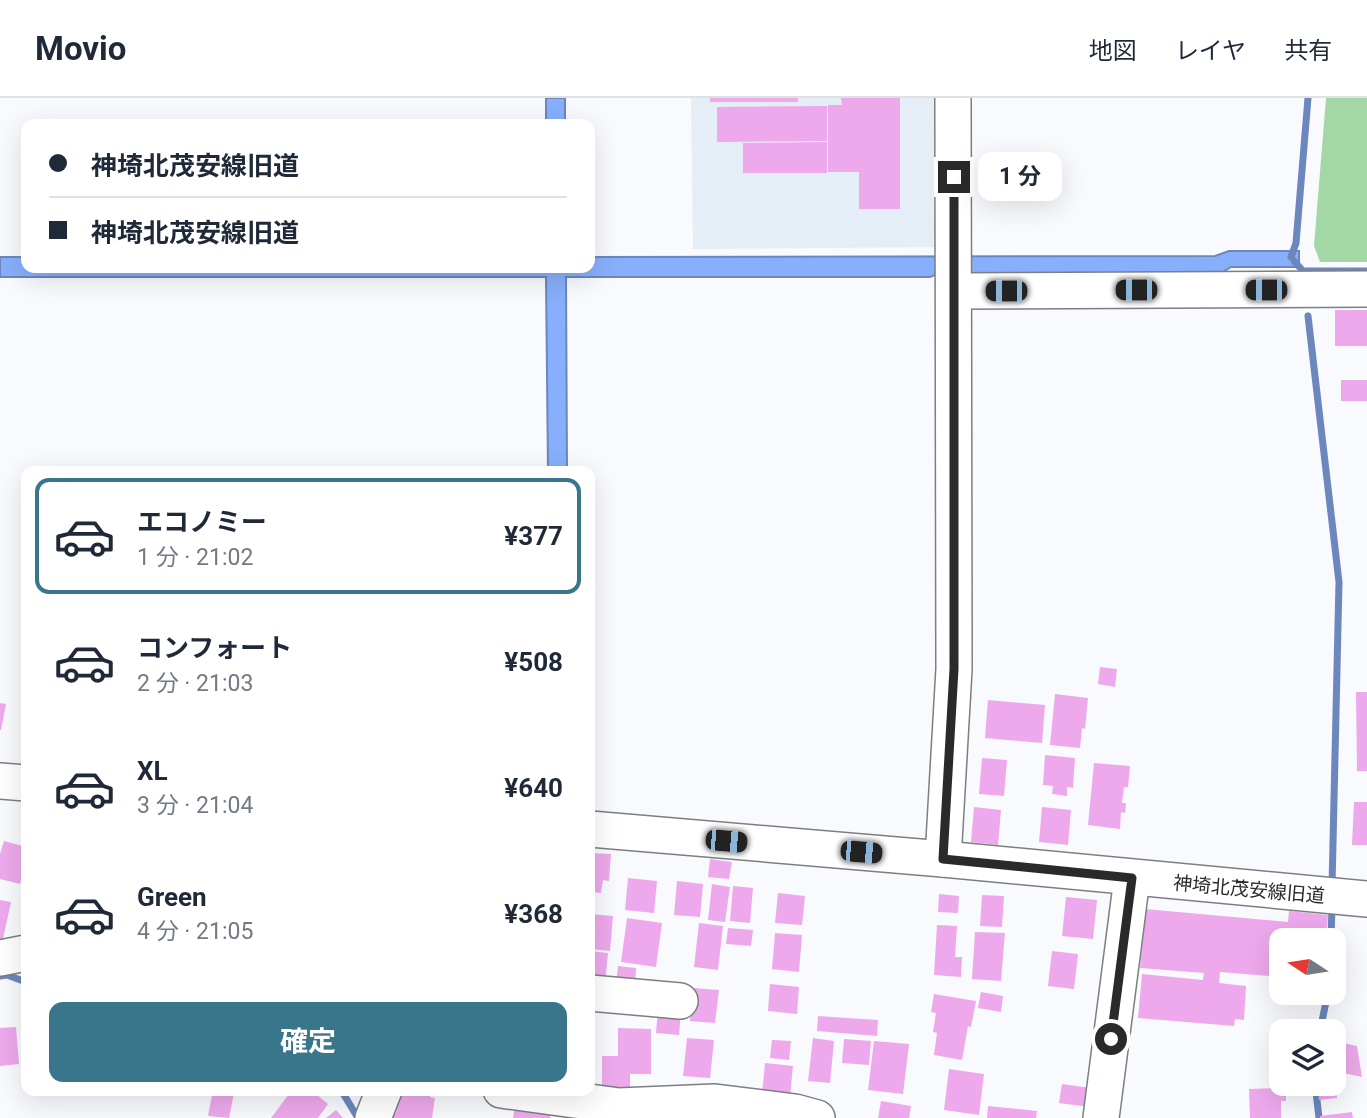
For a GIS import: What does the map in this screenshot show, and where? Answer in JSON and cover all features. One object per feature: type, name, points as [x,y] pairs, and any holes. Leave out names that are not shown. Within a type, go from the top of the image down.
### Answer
[{"type":"street","points":[[943,859],[954,669],[953,98]]},
{"type":"street","points":[[954,273],[1367,289]]},
{"type":"street","points":[[0,781],[21,783]]},
{"type":"street","name":"神埼北茂安線旧道","points":[[595,829],[1367,899]]},
{"type":"street","points":[[1101,1118],[1132,878]]},
{"type":"street","points":[[0,958],[21,954]]},
{"type":"street","points":[[595,993],[680,1001]]},
{"type":"street","points":[[373,1118],[382,1096]]},
{"type":"street","points":[[551,1096],[619,1106],[715,1102],[795,1112],[817,1118]]},
{"type":"shaded area","points":[[691,98],[939,98],[940,247],[693,249]]},
{"type":"green space","points":[[1326,98],[1367,98],[1367,262],[1320,262],[1314,246]]},
{"type":"water","points":[[546,98],[565,98],[565,119],[546,119]]},
{"type":"water","points":[[1229,251],[1299,251],[1299,267],[1231,267],[1215,277],[980,277],[955,271],[930,277],[566,277],[567,466],[548,466],[546,277],[0,277],[0,257],[21,257],[21,273],[595,273],[595,257],[1215,256]]},
{"type":"building","points":[[710,98],[798,98],[798,102],[710,102]]},
{"type":"building","points":[[841,98],[900,98],[900,209],[859,209],[859,172],[828,172],[828,105],[842,105]]},
{"type":"building","points":[[827,106],[827,141],[717,142],[717,107]]},
{"type":"building","points":[[827,142],[827,173],[743,173],[743,143]]},
{"type":"building","points":[[1335,310],[1367,310],[1367,346],[1335,346]]},
{"type":"building","points":[[1341,380],[1367,380],[1367,401],[1341,401]]},
{"type":"building","points":[[1100,667],[1117,669],[1115,687],[1098,684]]},
{"type":"building","points":[[1356,692],[1367,692],[1367,771],[1357,771]]},
{"type":"building","points":[[1055,694],[1088,698],[1080,748],[1050,745]]},
{"type":"building","points":[[988,700],[1045,705],[1042,743],[985,738]]},
{"type":"building","points":[[0,703],[6,704],[1,730],[0,730]]},
{"type":"building","points":[[1045,755],[1075,758],[1073,788],[1067,787],[1067,796],[1052,794],[1053,786],[1043,785]]},
{"type":"building","points":[[982,758],[1007,760],[1004,796],[979,794]]},
{"type":"building","points":[[1094,763],[1130,766],[1128,787],[1124,787],[1122,803],[1126,803],[1125,813],[1121,812],[1120,829],[1088,825]]},
{"type":"building","points":[[1354,802],[1367,802],[1367,845],[1352,845]]},
{"type":"building","points":[[974,807],[1001,810],[998,845],[971,842]]},
{"type":"building","points":[[1042,807],[1071,810],[1068,845],[1039,842]]},
{"type":"building","points":[[4,841],[21,846],[20,884],[0,879],[0,854]]},
{"type":"building","points":[[595,853],[611,854],[609,881],[603,880],[601,893],[595,892]]},
{"type":"building","points":[[710,859],[732,862],[729,879],[708,877]]},
{"type":"building","points":[[628,878],[657,881],[654,913],[625,910]]},
{"type":"building","points":[[677,881],[703,884],[700,917],[674,915]]},
{"type":"building","points":[[712,884],[730,887],[725,922],[708,920]]},
{"type":"building","points":[[733,886],[753,888],[750,923],[730,921]]},
{"type":"building","points":[[778,893],[805,896],[802,925],[775,923]]},
{"type":"building","points":[[939,894],[959,896],[958,913],[938,912]]},
{"type":"building","points":[[982,895],[1004,896],[1002,927],[980,926]]},
{"type":"building","points":[[1066,897],[1097,900],[1093,939],[1062,936]]},
{"type":"building","points":[[0,900],[11,902],[3,939],[0,939]]},
{"type":"building","points":[[1145,909],[1288,922],[1289,911],[1328,915],[1327,928],[1269,928],[1269,976],[1220,972],[1219,983],[1246,986],[1244,1020],[1235,1019],[1234,1026],[1138,1018],[1142,974],[1203,980],[1204,973],[1140,968]]},
{"type":"building","points":[[595,914],[613,916],[610,951],[595,950]]},
{"type":"building","points":[[627,918],[662,923],[656,967],[621,962]]},
{"type":"building","points":[[699,923],[723,926],[718,970],[694,967]]},
{"type":"building","points":[[937,925],[957,926],[955,957],[962,957],[961,977],[934,975]]},
{"type":"building","points":[[728,928],[753,930],[751,946],[726,944]]},
{"type":"building","points":[[975,932],[1005,933],[1001,981],[972,979]]},
{"type":"building","points":[[775,933],[802,935],[799,972],[772,969]]},
{"type":"building","points":[[1052,951],[1078,954],[1074,989],[1048,986]]},
{"type":"building","points":[[595,952],[608,953],[605,984],[595,983]]},
{"type":"building","points":[[618,966],[636,968],[635,986],[616,984]]},
{"type":"building","points":[[770,984],[799,987],[797,1014],[768,1011]]},
{"type":"building","points":[[693,988],[719,990],[715,1023],[690,1021]]},
{"type":"building","points":[[981,992],[1003,996],[1001,1012],[978,1008]]},
{"type":"building","points":[[934,994],[976,1001],[962,1060],[934,1055],[936,1013],[931,1012]]},
{"type":"building","points":[[658,1010],[681,1011],[679,1035],[656,1033]]},
{"type":"building","points":[[818,1016],[878,1020],[877,1036],[817,1031]]},
{"type":"building","points":[[16,1027],[19,1064],[0,1066],[0,1028]]},
{"type":"building","points":[[618,1028],[651,1029],[651,1074],[630,1074],[630,1092],[602,1091],[602,1056],[618,1056]]},
{"type":"building","points":[[687,1038],[714,1040],[710,1078],[683,1076]]},
{"type":"building","points":[[813,1038],[834,1041],[830,1083],[808,1081]]},
{"type":"building","points":[[844,1039],[871,1041],[869,1065],[842,1063]]},
{"type":"building","points":[[772,1040],[791,1041],[789,1060],[770,1058]]},
{"type":"building","points":[[874,1041],[909,1044],[903,1094],[868,1090]]},
{"type":"building","points":[[1346,1044],[1357,1046],[1362,1077],[1346,1074]]},
{"type":"building","points":[[765,1063],[793,1066],[790,1097],[762,1094]]},
{"type":"building","points":[[949,1069],[984,1074],[979,1115],[944,1110]]},
{"type":"building","points":[[1062,1084],[1091,1088],[1089,1107],[1059,1103]]},
{"type":"building","points":[[1269,1088],[1269,1096],[1286,1096],[1286,1101],[1281,1101],[1281,1118],[1250,1118],[1249,1089]]},
{"type":"building","points":[[212,1096],[233,1096],[229,1118],[208,1116]]},
{"type":"building","points":[[288,1096],[318,1096],[328,1104],[318,1118],[271,1118]]},
{"type":"building","points":[[400,1096],[435,1098],[432,1118],[391,1118],[392,1112],[396,1113]]},
{"type":"building","points":[[1319,1096],[1337,1096],[1337,1098],[1319,1100]]},
{"type":"building","points":[[881,1101],[911,1106],[909,1118],[878,1118]]},
{"type":"building","points":[[515,1105],[551,1112],[550,1118],[513,1118]]},
{"type":"building","points":[[988,1106],[1037,1111],[1036,1118],[987,1118]]},
{"type":"building","points":[[336,1110],[343,1118],[326,1118]]},
{"type":"building","points":[[1352,1112],[1353,1118],[1320,1118],[1320,1116]]},
{"type":"waterway","points":[[1291,257],[1296,243],[1308,98]]},
{"type":"waterway","points":[[1294,261],[1303,271],[1367,271]]},
{"type":"waterway","points":[[1308,316],[1339,582],[1332,887]]},
{"type":"waterway","points":[[1331,928],[1332,905]]},
{"type":"waterway","points":[[0,976],[7,975],[21,980]]},
{"type":"waterway","points":[[1322,1019],[1325,1005]]},
{"type":"waterway","points":[[345,1096],[358,1118]]},
{"type":"waterway","points":[[1316,1096],[1319,1118]]},
{"type":"route","points":[[954,177],[954,669],[943,859],[1132,878],[1111,1039]]}]
